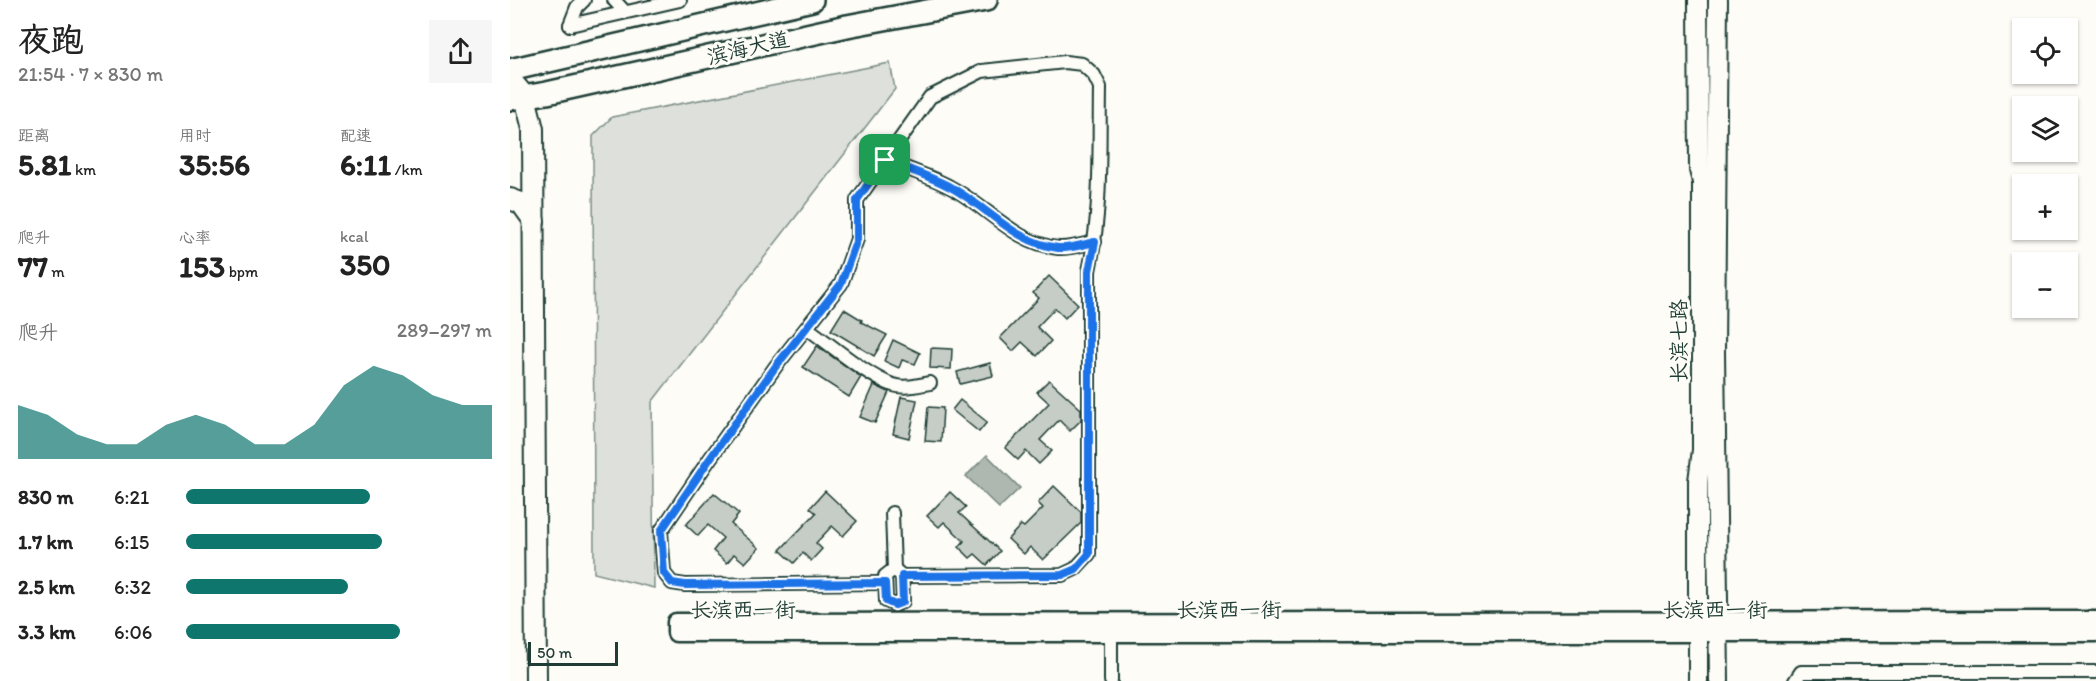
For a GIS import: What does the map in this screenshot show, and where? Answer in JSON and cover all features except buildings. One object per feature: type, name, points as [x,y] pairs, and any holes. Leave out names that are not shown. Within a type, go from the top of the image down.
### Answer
[{"type":"highway","name":"滨海大道","points":[[510,70],[812,0]]},
{"type":"highway","name":"滨海大道","points":[[518,98],[847,26],[986,0]]},
{"type":"main road","name":"长滨七路","points":[[1698,0],[1699,170],[1702,182],[1702,450],[1698,481],[1698,681]]},
{"type":"main road","name":"长滨七路","points":[[1718,0],[1715,352],[1719,681]]},
{"type":"main road","points":[[510,79],[533,129],[536,681]]},
{"type":"main road","points":[[510,199],[521,202],[534,221]]},
{"type":"street","points":[[584,0],[577,7],[570,25],[680,0]]},
{"type":"street","points":[[614,0],[625,12]]},
{"type":"street","points":[[885,583],[685,585],[672,583],[664,573],[661,531],[776,366],[841,284],[857,239],[857,200],[930,97],[982,71],[1065,62],[1082,64],[1094,75],[1100,87],[1099,199],[1095,242],[1089,271],[1089,554],[1076,569],[1062,575],[898,573],[885,576],[886,601],[895,605],[903,602],[898,573],[892,513]]},
{"type":"street","points":[[885,160],[950,186],[1006,227],[1035,243],[1060,249],[1095,242]]},
{"type":"street","points":[[807,328],[865,369],[894,385],[912,387],[930,382]]},
{"type":"street","points":[[895,605],[895,622]]},
{"type":"street","name":"长滨西一街","points":[[1718,627],[2096,620]]},
{"type":"street","name":"长滨西一街","points":[[1111,628],[895,622],[676,622],[676,633],[1111,628],[1698,627],[2096,633]]},
{"type":"street","points":[[1111,628],[1111,681]]},
{"type":"street","points":[[1795,681],[1801,672],[2096,672]]},
{"type":"shaded area","points":[[890,63],[895,89],[652,402],[654,588],[594,573],[593,136],[612,117]]},
{"type":"shaded area","points":[[987,455],[1020,488],[999,508],[966,476]]},
{"type":"route","points":[[885,160],[950,186],[1006,227],[1035,243],[1060,249],[1095,242],[1089,271],[1089,554],[1076,569],[1062,575],[902,576],[903,602],[895,605],[886,601],[885,583],[685,585],[672,583],[664,573],[661,531],[776,366],[841,284],[857,239],[857,200],[885,160]]}]
